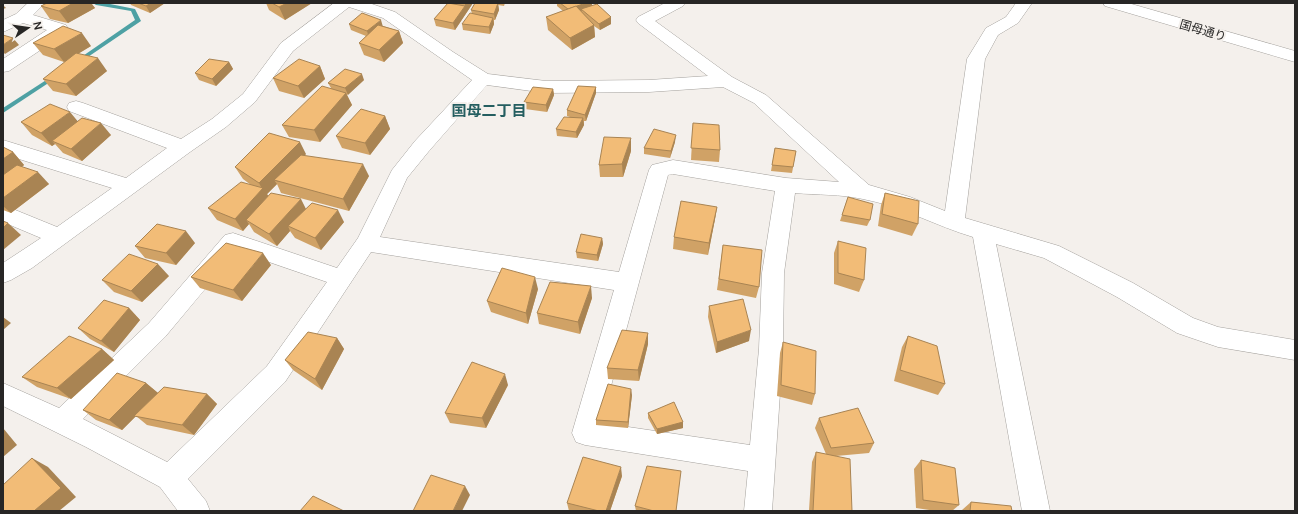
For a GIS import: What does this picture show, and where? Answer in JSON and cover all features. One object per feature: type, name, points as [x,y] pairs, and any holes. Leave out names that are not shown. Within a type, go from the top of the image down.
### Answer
[{"type":"street","points":[[3,27],[22,17],[36,3]]},
{"type":"street","points":[[3,274],[24,262],[183,146],[219,124],[249,98],[287,48],[344,3]]},
{"type":"street","points":[[353,3],[389,15],[482,79],[565,88],[649,86],[726,81]]},
{"type":"street","points":[[677,3],[644,20],[726,81],[760,99],[862,191]]},
{"type":"street","points":[[954,223],[976,59],[992,32],[1012,20],[1024,3]]},
{"type":"street","name":"国母通り","points":[[1111,3],[1295,57]]},
{"type":"street","points":[[3,67],[60,29],[22,17]]},
{"type":"street","points":[[170,478],[276,374],[366,243],[399,175],[422,146],[482,79]]},
{"type":"street","points":[[76,107],[183,146]]},
{"type":"street","points":[[3,147],[129,186]]},
{"type":"street","points":[[762,460],[585,433],[659,170],[673,167],[786,185],[862,191],[903,202],[954,223],[1051,252],[1125,290],[1185,326],[1218,337],[1295,350]]},
{"type":"street","points":[[758,511],[771,349],[773,273],[786,185]]},
{"type":"street","points":[[3,213],[59,237]]},
{"type":"street","points":[[982,232],[1036,511]]},
{"type":"street","points":[[62,423],[157,330],[233,241],[341,278]]},
{"type":"street","points":[[366,243],[628,283]]},
{"type":"street","points":[[3,394],[170,478],[196,511]]},
{"type":"building","points":[[47,3],[73,3],[59,11],[41,6]]},
{"type":"building","points":[[138,3],[151,3],[146,6]]},
{"type":"building","points":[[272,3],[287,3],[279,7]]},
{"type":"building","points":[[448,3],[465,6],[453,23],[434,19]]},
{"type":"building","points":[[475,3],[498,3],[494,14],[471,10]]},
{"type":"building","points":[[560,3],[586,3],[568,9]]},
{"type":"building","points":[[597,4],[611,17],[599,24],[581,9]]},
{"type":"building","points":[[576,6],[594,25],[570,38],[546,17]]},
{"type":"building","points":[[362,13],[381,20],[367,31],[349,24]]},
{"type":"building","points":[[470,13],[493,18],[489,27],[462,24]]},
{"type":"building","points":[[378,25],[399,31],[379,50],[359,43]]},
{"type":"building","points":[[63,26],[82,33],[54,49],[33,43]]},
{"type":"building","points":[[3,35],[13,38],[3,45]]},
{"type":"building","points":[[76,53],[98,58],[66,84],[43,79]]},
{"type":"building","points":[[209,59],[229,62],[212,79],[195,73]]},
{"type":"building","points":[[299,59],[320,66],[298,86],[273,78]]},
{"type":"building","points":[[345,69],[362,74],[345,88],[328,83]]},
{"type":"building","points":[[322,86],[346,93],[314,130],[282,125]]},
{"type":"building","points":[[578,86],[596,87],[585,115],[567,110]]},
{"type":"building","points":[[533,87],[553,89],[546,105],[524,102]]},
{"type":"building","points":[[50,104],[70,112],[41,133],[21,122]]},
{"type":"building","points":[[361,109],[385,116],[365,143],[336,136]]},
{"type":"building","points":[[564,117],[583,118],[576,132],[556,129]]},
{"type":"building","points":[[82,118],[101,123],[71,149],[52,141]]},
{"type":"building","points":[[693,123],[719,125],[720,150],[691,148]]},
{"type":"building","points":[[654,129],[676,135],[671,151],[644,148]]},
{"type":"building","points":[[269,133],[300,142],[259,183],[235,167]]},
{"type":"building","points":[[604,137],[631,138],[622,164],[599,165]]},
{"type":"building","points":[[3,147],[13,152],[3,159]]},
{"type":"building","points":[[775,148],[796,151],[793,167],[772,165]]},
{"type":"building","points":[[301,155],[363,164],[343,199],[274,180]]},
{"type":"building","points":[[17,165],[38,172],[3,198],[3,175]]},
{"type":"building","points":[[241,182],[263,188],[235,219],[208,208]]},
{"type":"building","points":[[271,193],[301,199],[269,234],[246,220]]},
{"type":"building","points":[[885,193],[919,201],[918,224],[882,214]]},
{"type":"building","points":[[848,197],[873,204],[870,220],[842,215]]},
{"type":"building","points":[[681,201],[717,207],[709,243],[674,237]]},
{"type":"building","points":[[312,203],[338,210],[315,238],[288,226]]},
{"type":"building","points":[[3,221],[8,223],[3,228]]},
{"type":"building","points":[[157,224],[186,231],[166,253],[135,246]]},
{"type":"building","points":[[581,234],[602,238],[597,255],[576,252]]},
{"type":"building","points":[[838,241],[866,248],[864,280],[838,273]]},
{"type":"building","points":[[226,243],[263,253],[233,290],[191,277]]},
{"type":"building","points":[[723,245],[762,250],[759,287],[719,279]]},
{"type":"building","points":[[129,254],[158,264],[131,291],[102,280]]},
{"type":"building","points":[[502,268],[535,277],[526,313],[487,301]]},
{"type":"building","points":[[550,282],[591,286],[578,322],[537,313]]},
{"type":"building","points":[[743,299],[751,330],[717,342],[709,306]]},
{"type":"building","points":[[104,300],[129,308],[101,341],[78,328]]},
{"type":"building","points":[[622,330],[648,333],[638,370],[607,368]]},
{"type":"building","points":[[308,332],[337,338],[315,379],[285,360]]},
{"type":"building","points":[[69,336],[102,349],[57,388],[22,377]]},
{"type":"building","points":[[908,336],[937,346],[945,384],[900,370]]},
{"type":"building","points":[[783,342],[816,351],[815,394],[781,385]]},
{"type":"building","points":[[472,362],[505,374],[482,418],[445,413]]},
{"type":"building","points":[[117,373],[146,383],[109,420],[83,410]]},
{"type":"building","points":[[608,384],[631,389],[628,422],[596,420]]},
{"type":"building","points":[[164,387],[207,394],[182,425],[134,416]]},
{"type":"building","points":[[674,402],[683,422],[657,429],[648,413]]},
{"type":"building","points":[[858,408],[874,443],[831,448],[819,418]]},
{"type":"building","points":[[816,452],[850,459],[852,511],[813,511]]},
{"type":"building","points":[[583,457],[621,467],[606,511],[599,511],[567,503]]},
{"type":"building","points":[[32,458],[61,488],[34,511],[3,511],[3,485]]},
{"type":"building","points":[[921,460],[955,468],[959,505],[923,500]]},
{"type":"building","points":[[647,466],[681,471],[676,511],[654,511],[635,506]]},
{"type":"building","points":[[431,475],[465,486],[453,511],[413,511]]},
{"type":"building","points":[[313,496],[344,511],[300,511]]},
{"type":"building","points":[[971,502],[1011,506],[1012,511],[970,511]]},
{"type":"waterway","points":[[79,61],[138,21],[133,10],[96,3]]},
{"type":"waterway","points":[[3,111],[54,77]]},
{"type":"district","name":"国母二丁目","points":[[489,110]]}]
